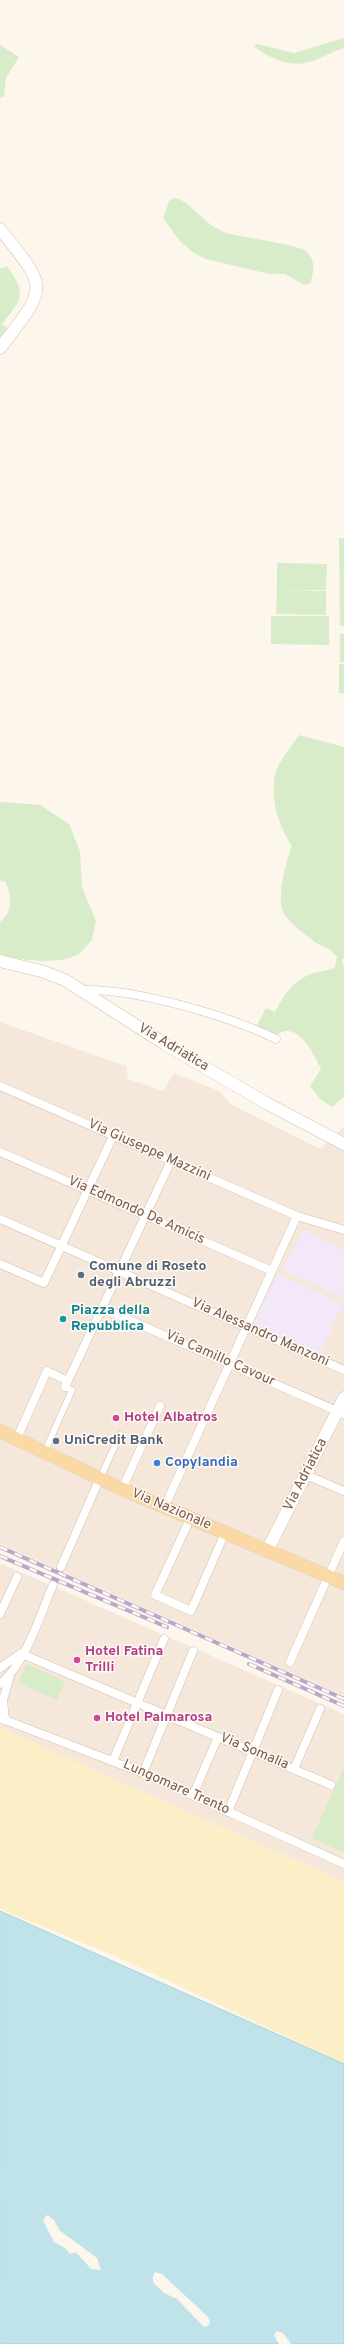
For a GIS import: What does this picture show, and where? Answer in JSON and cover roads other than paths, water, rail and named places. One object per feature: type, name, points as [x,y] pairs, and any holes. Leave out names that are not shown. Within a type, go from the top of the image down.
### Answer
[{"type":"main road","points":[[0,229],[35,276],[38,292],[33,305],[0,348]]},
{"type":"main road","name":"Via Adriatica","points":[[0,961],[48,973],[82,990],[164,1044],[256,1097],[344,1144]]},
{"type":"main road","name":"Via Adriatica","points":[[267,1551],[306,1475],[341,1413],[344,1398]]},
{"type":"main road","name":"Via Nazionale","points":[[0,1431],[45,1450],[122,1490],[344,1583]]},
{"type":"street","points":[[82,990],[104,990],[157,1000],[252,1027],[276,1039]]},
{"type":"street","name":"Via Giuseppe Mazzini","points":[[0,1086],[298,1216],[344,1230]]},
{"type":"street","points":[[0,1264],[44,1283],[113,1136]]},
{"type":"street","name":"Via Edmondo De Amicis","points":[[0,1152],[272,1271]]},
{"type":"street","points":[[67,1384],[171,1161]]},
{"type":"street","points":[[164,1508],[298,1216]]},
{"type":"street","name":"Via Alessandro Manzoni","points":[[0,1219],[344,1370]]},
{"type":"street","name":"Via Camillo Cavour","points":[[102,1308],[341,1413]]},
{"type":"street","points":[[17,1438],[47,1371],[67,1384],[72,1390],[45,1450]]},
{"type":"street","points":[[122,1490],[160,1406]]},
{"type":"street","points":[[61,1567],[120,1435]]},
{"type":"street","points":[[306,1475],[344,1491]]},
{"type":"street","points":[[190,1519],[155,1595],[190,1611],[225,1533]]},
{"type":"street","points":[[290,1662],[344,1541]]},
{"type":"street","points":[[0,1614],[17,1577]]},
{"type":"street","points":[[0,1684],[24,1652],[53,1585]]},
{"type":"street","points":[[113,1761],[164,1639]]},
{"type":"street","points":[[143,1773],[193,1651]]},
{"type":"street","name":"Via Somalia","points":[[24,1652],[137,1703],[331,1785]]},
{"type":"street","points":[[0,1660],[10,1670]]},
{"type":"street","points":[[0,1668],[10,1670]]},
{"type":"street","points":[[2,1719],[3,1700],[10,1670]]},
{"type":"street","points":[[228,1812],[278,1690]]},
{"type":"street","points":[[0,1708],[2,1719]]},
{"type":"street","points":[[294,1769],[320,1709]]},
{"type":"street","name":"Lungomare Trento","points":[[2,1719],[143,1773],[344,1864]]},
{"type":"street","points":[[193,1795],[218,1737]]},
{"type":"water","points":[[0,1911],[344,2064],[344,2344],[0,2344]]},
{"type":"tunnel","points":[[53,1585],[61,1567]]},
{"type":"railway","points":[[0,1547],[344,1699]]},
{"type":"railway","points":[[0,1556],[167,1627]]},
{"type":"railway","points":[[249,1664],[344,1706]]},
{"type":"place","name":"Comune di Roseto degli Abruzzi","points":[[81,1275]]},
{"type":"place","name":"Piazza della Repubblica","points":[[63,1319]]},
{"type":"place","name":"Hotel Albatros","points":[[116,1418]]},
{"type":"place","name":"UniCredit Bank","points":[[56,1441]]},
{"type":"place","name":"Copylandia","points":[[157,1463]]},
{"type":"place","name":"Hotel Fatina Trilli","points":[[77,1660]]},
{"type":"place","name":"Hotel Palmarosa","points":[[97,1718]]}]
